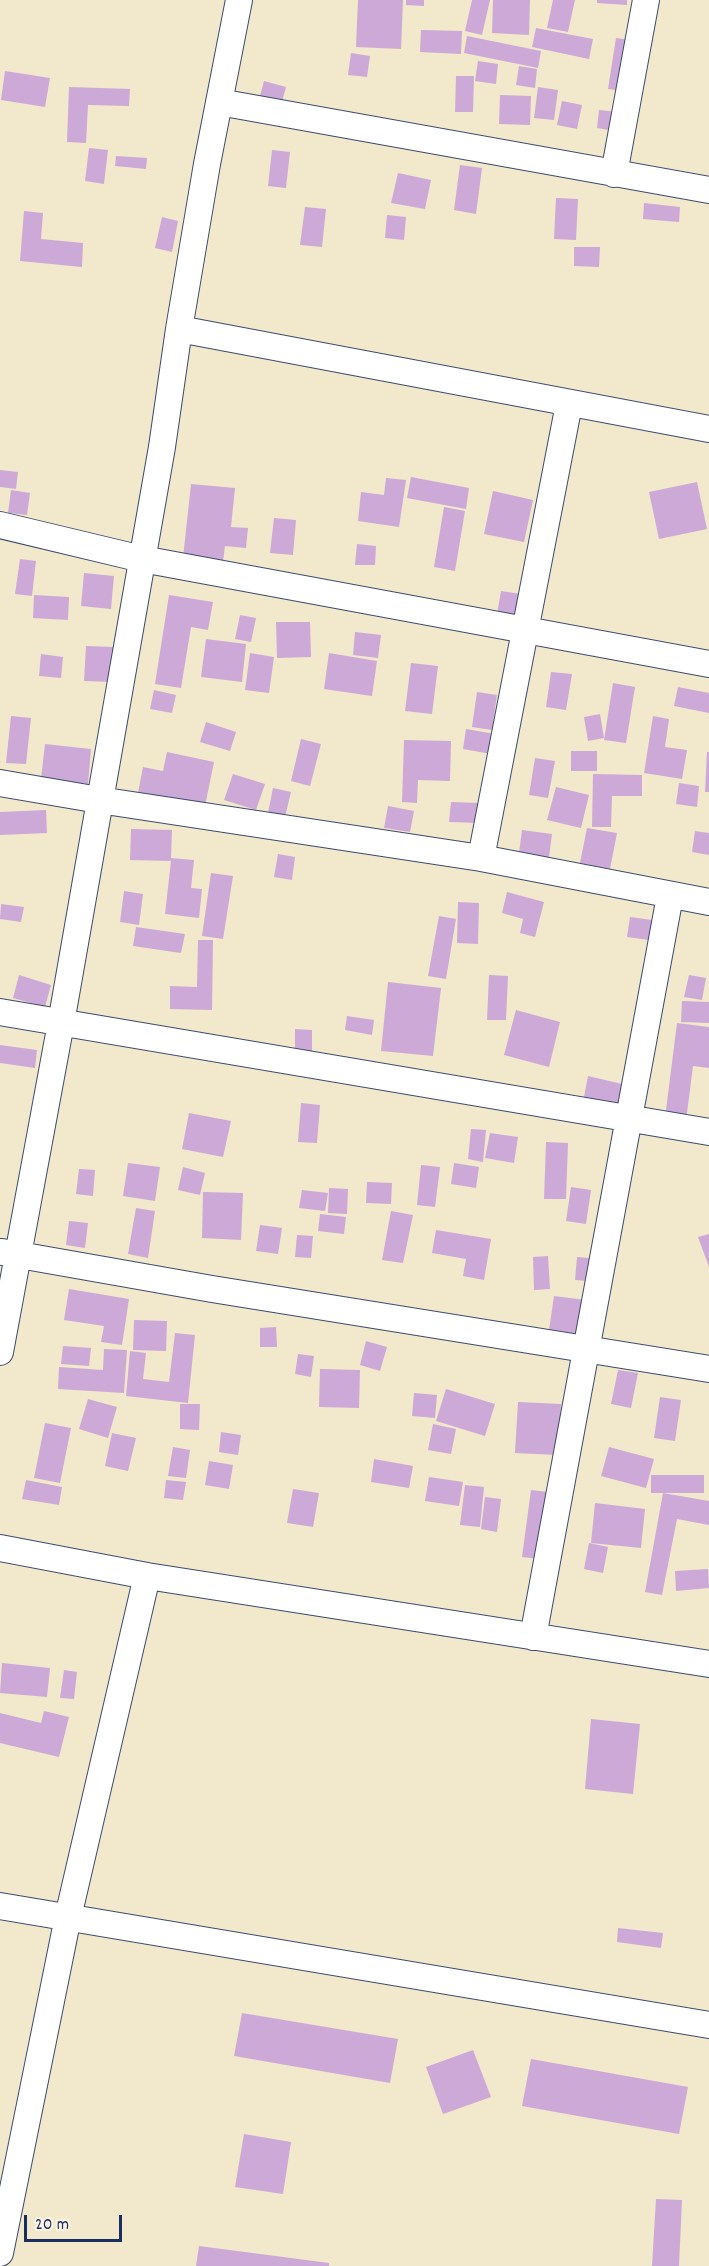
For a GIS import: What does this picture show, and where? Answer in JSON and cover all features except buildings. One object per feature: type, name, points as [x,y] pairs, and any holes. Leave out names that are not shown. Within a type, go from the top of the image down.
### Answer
[{"type":"street","points":[[0,1352],[9,1253],[61,1023],[162,447],[179,329],[239,0]]},
{"type":"street","points":[[614,174],[646,0]]},
{"type":"street","points":[[219,102],[709,190]]},
{"type":"street","points":[[179,329],[709,429]]},
{"type":"street","points":[[481,858],[568,404]]},
{"type":"street","points":[[0,525],[142,559],[709,664]]},
{"type":"street","points":[[0,783],[481,858],[709,902]]},
{"type":"street","points":[[533,1637],[670,896]]},
{"type":"street","points":[[0,1011],[709,1132]]},
{"type":"street","points":[[9,1253],[224,1291],[709,1369]]},
{"type":"street","points":[[0,1548],[147,1576],[709,1664]]},
{"type":"street","points":[[0,2253],[68,1917],[147,1576]]},
{"type":"street","points":[[0,1906],[709,2025]]}]
